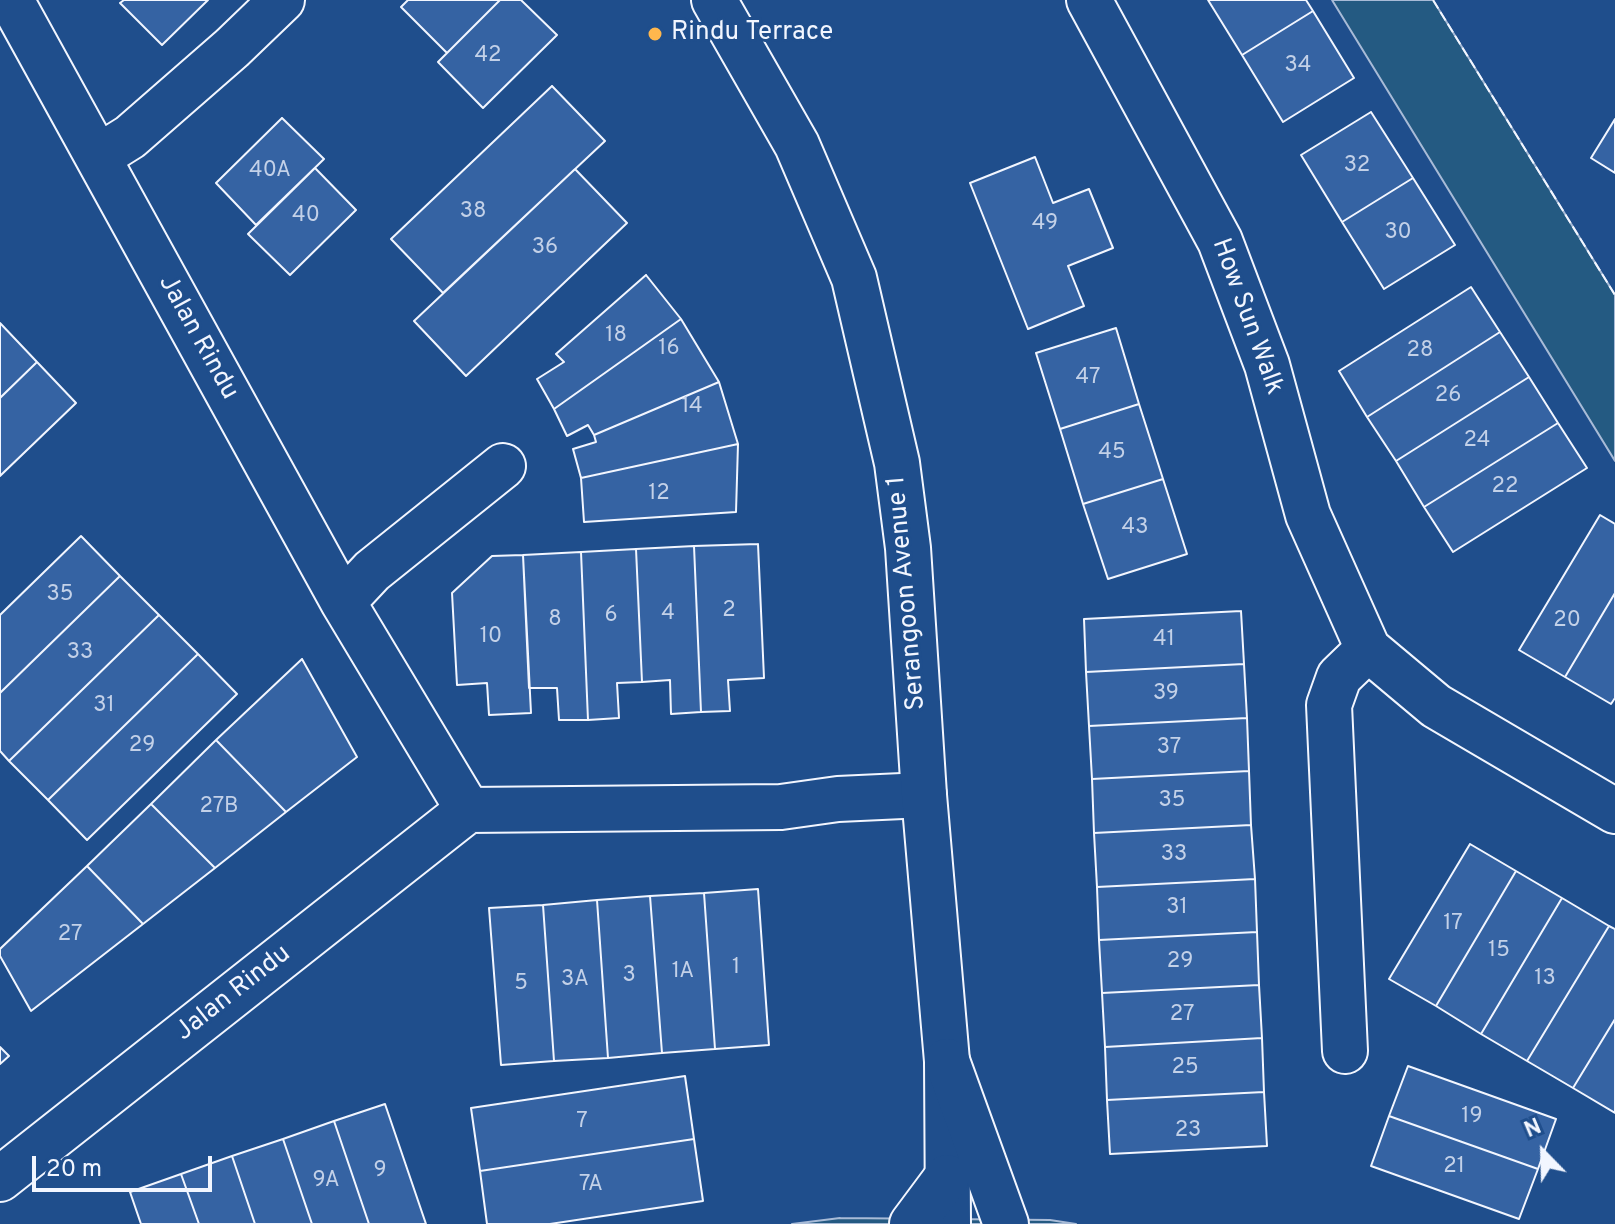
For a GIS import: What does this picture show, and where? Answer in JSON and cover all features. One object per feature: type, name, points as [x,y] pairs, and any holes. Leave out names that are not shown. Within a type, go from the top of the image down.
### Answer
[{"type":"main road","name":"Jalan Rindu","points":[[0,1179],[468,810],[343,602],[11,0]]},
{"type":"main road","points":[[98,157],[130,137],[282,0]]},
{"type":"main road","name":"Serangoon Avenue 1","points":[[714,0],[797,145],[854,278],[897,463],[908,548],[924,795],[947,1061],[948,1224]]},
{"type":"main road","name":"How Sun Walk","points":[[1089,0],[1220,241],[1267,365],[1308,515],[1368,649],[1436,706],[1615,811]]},
{"type":"main road","points":[[343,602],[372,571],[503,466]]},
{"type":"main road","points":[[1345,1051],[1329,705],[1339,677],[1368,649]]},
{"type":"main road","points":[[468,810],[781,807],[838,799],[924,795]]},
{"type":"main road","points":[[947,1061],[1006,1224]]},
{"type":"main road","points":[[912,1224],[947,1177]]},
{"type":"shaded area","points":[[1332,0],[1433,0],[1615,295],[1615,461]]},
{"type":"shaded area","points":[[840,1218],[1050,1220],[1076,1224],[792,1224]]},
{"type":"building","points":[[124,0],[208,0],[162,45],[120,3]]},
{"type":"building","points":[[408,0],[500,0],[447,53],[401,7]]},
{"type":"building","points":[[500,0],[521,0],[557,35],[483,108],[438,62]]},
{"type":"building","points":[[1208,0],[1306,0],[1313,11],[1242,55]]},
{"type":"building","points":[[1313,11],[1354,78],[1283,122],[1242,55]]},
{"type":"building","points":[[552,86],[605,141],[443,293],[391,239]]},
{"type":"building","points":[[1371,112],[1413,178],[1342,222],[1301,155]]},
{"type":"building","points":[[282,118],[324,159],[256,225],[216,183]]},
{"type":"building","points":[[1615,119],[1615,173],[1591,158]]},
{"type":"building","points":[[1035,157],[1053,203],[1089,189],[1113,248],[1068,266],[1084,306],[1028,329],[970,183]]},
{"type":"building","points":[[315,168],[356,210],[290,275],[248,234]]},
{"type":"building","points":[[575,169],[627,223],[466,376],[414,321]]},
{"type":"building","points":[[1413,178],[1455,245],[1384,289],[1342,222]]},
{"type":"building","points":[[646,275],[681,319],[554,409],[537,379],[564,362],[556,354]]},
{"type":"building","points":[[1471,287],[1500,332],[1367,417],[1339,371]]},
{"type":"building","points":[[681,319],[719,382],[594,435],[588,425],[567,436],[554,409]]},
{"type":"building","points":[[0,323],[37,362],[0,398]]},
{"type":"building","points":[[1116,328],[1139,404],[1060,429],[1036,353]]},
{"type":"building","points":[[1500,332],[1529,377],[1396,461],[1367,417]]},
{"type":"building","points":[[37,362],[76,403],[0,476],[0,398]]},
{"type":"building","points":[[1529,377],[1558,423],[1424,507],[1396,461]]},
{"type":"building","points":[[719,382],[738,444],[581,478],[573,449],[596,442],[594,435]]},
{"type":"building","points":[[1139,404],[1163,479],[1083,504],[1060,429]]},
{"type":"building","points":[[1558,423],[1587,468],[1453,552],[1424,507]]},
{"type":"building","points":[[738,444],[736,512],[584,522],[581,478]]},
{"type":"building","points":[[1163,479],[1187,554],[1108,579],[1083,504]]},
{"type":"building","points":[[1600,515],[1615,524],[1615,593],[1565,677],[1519,650]]},
{"type":"building","points":[[81,536],[120,576],[0,693],[0,615]]},
{"type":"building","points":[[758,544],[764,678],[728,680],[730,711],[701,712],[694,546]]},
{"type":"building","points":[[694,546],[701,712],[671,714],[670,680],[642,682],[636,549]]},
{"type":"building","points":[[636,549],[642,682],[617,683],[619,718],[588,720],[581,552]]},
{"type":"building","points":[[581,552],[588,720],[559,720],[557,688],[529,688],[523,555]]},
{"type":"building","points":[[523,555],[531,713],[489,715],[487,683],[457,685],[452,593],[492,556]]},
{"type":"building","points":[[120,576],[159,615],[9,761],[0,751],[0,693]]},
{"type":"building","points":[[1615,593],[1615,698],[1611,704],[1565,677]]},
{"type":"building","points":[[1241,611],[1244,664],[1086,672],[1084,619]]},
{"type":"building","points":[[159,615],[198,654],[48,800],[9,761]]},
{"type":"building","points":[[198,654],[237,694],[87,840],[48,800]]},
{"type":"building","points":[[302,659],[357,757],[286,812],[216,740]]},
{"type":"building","points":[[1244,664],[1247,718],[1089,726],[1086,672]]},
{"type":"building","points":[[1247,718],[1249,771],[1092,779],[1089,726]]},
{"type":"building","points":[[216,740],[286,812],[215,868],[151,804]]},
{"type":"building","points":[[1249,771],[1251,825],[1094,833],[1092,779]]},
{"type":"building","points":[[151,804],[215,868],[143,924],[87,866]]},
{"type":"building","points":[[1251,825],[1255,879],[1097,887],[1094,833]]},
{"type":"building","points":[[1470,844],[1516,871],[1436,1006],[1389,979]]},
{"type":"building","points":[[87,866],[143,924],[31,1011],[0,956],[0,949]]},
{"type":"building","points":[[1516,871],[1562,898],[1481,1034],[1436,1006]]},
{"type":"building","points":[[1255,879],[1257,932],[1099,940],[1097,887]]},
{"type":"building","points":[[758,889],[769,1045],[715,1049],[704,893]]},
{"type":"building","points":[[704,893],[715,1049],[662,1053],[650,896]]},
{"type":"building","points":[[650,896],[662,1053],[608,1058],[597,900]]},
{"type":"building","points":[[1562,898],[1609,926],[1527,1061],[1481,1034]]},
{"type":"building","points":[[597,900],[608,1058],[554,1061],[543,905]]},
{"type":"building","points":[[543,905],[554,1061],[501,1065],[489,908]]},
{"type":"building","points":[[1609,926],[1615,929],[1615,1019],[1573,1088],[1527,1061]]},
{"type":"building","points":[[1257,932],[1259,985],[1102,993],[1099,940]]},
{"type":"building","points":[[1259,985],[1262,1038],[1105,1047],[1102,993]]},
{"type":"building","points":[[1615,1019],[1615,1113],[1573,1088]]},
{"type":"building","points":[[1262,1038],[1264,1092],[1107,1100],[1105,1047]]},
{"type":"building","points":[[0,1047],[9,1056],[0,1064]]},
{"type":"building","points":[[1408,1066],[1556,1119],[1538,1169],[1389,1116]]},
{"type":"building","points":[[685,1076],[694,1139],[480,1171],[471,1108]]},
{"type":"building","points":[[1264,1092],[1267,1146],[1110,1154],[1107,1100]]},
{"type":"building","points":[[385,1104],[426,1224],[369,1224],[334,1121]]},
{"type":"building","points":[[1389,1116],[1538,1169],[1519,1219],[1371,1166]]},
{"type":"building","points":[[334,1121],[369,1224],[312,1224],[283,1139]]},
{"type":"building","points":[[283,1139],[312,1224],[255,1224],[232,1156]]},
{"type":"building","points":[[694,1139],[703,1201],[550,1224],[487,1224],[480,1171]]},
{"type":"building","points":[[232,1156],[255,1224],[199,1224],[181,1174]]},
{"type":"building","points":[[181,1174],[199,1224],[141,1224],[130,1192]]},
{"type":"fence","points":[[1433,0],[1615,295]]},
{"type":"place","name":"Rindu Terrace","points":[[655,34]]}]
